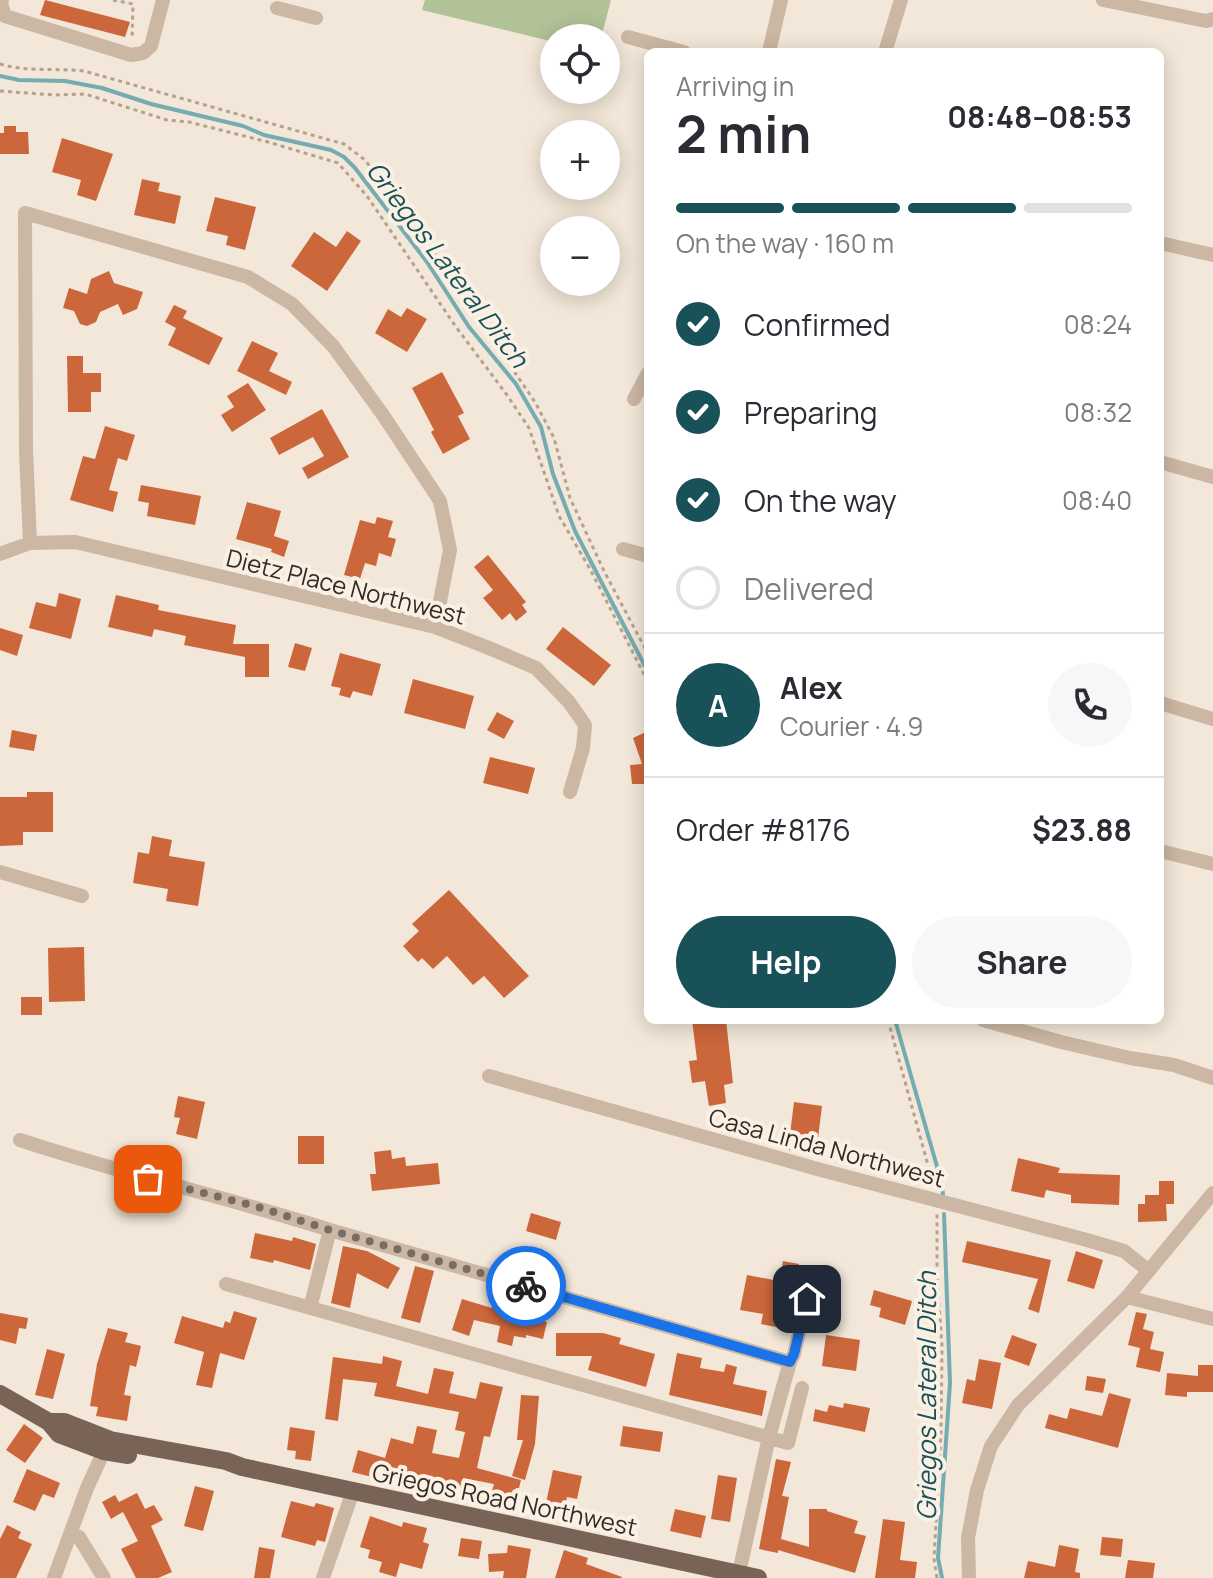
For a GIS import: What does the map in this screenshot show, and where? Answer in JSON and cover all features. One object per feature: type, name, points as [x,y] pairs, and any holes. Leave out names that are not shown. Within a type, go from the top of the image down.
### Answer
[{"type":"main road","name":"Griegos Road Northwest","points":[[0,1394],[49,1422],[59,1434],[107,1446],[226,1461],[242,1467],[758,1578]]},
{"type":"street","points":[[1,7],[5,16],[131,55],[143,53],[151,46],[163,0]]},
{"type":"street","points":[[770,48],[781,0]]},
{"type":"street","points":[[886,48],[901,0]]},
{"type":"street","points":[[1103,0],[1206,21],[1213,19]]},
{"type":"street","points":[[277,8],[299,7],[316,18]]},
{"type":"street","points":[[628,37],[669,48]]},
{"type":"street","points":[[30,543],[26,451],[25,213],[248,277],[292,304],[333,346],[440,501],[450,550],[435,627]]},
{"type":"street","points":[[1164,244],[1213,255]]},
{"type":"street","points":[[634,399],[644,380]]},
{"type":"street","points":[[1164,463],[1213,477]]},
{"type":"street","name":"Dietz Place Northwest","points":[[0,554],[30,543],[75,542],[435,627],[489,648],[536,668],[569,702],[585,725],[583,748],[570,792]]},
{"type":"street","points":[[623,549],[644,555]]},
{"type":"street","points":[[1164,704],[1213,719]]},
{"type":"street","points":[[1164,852],[1213,864]]},
{"type":"street","points":[[0,872],[82,896]]},
{"type":"street","points":[[997,1024],[1130,1058],[1174,1065],[1213,1078]]},
{"type":"street","name":"Casa Linda Northwest","points":[[489,1076],[1124,1251],[1149,1271]]},
{"type":"street","points":[[20,1140],[122,1172],[255,1206],[790,1362]]},
{"type":"street","points":[[969,1578],[968,1538],[972,1514],[991,1446],[1018,1405],[1127,1297],[1212,1196]]},
{"type":"street","points":[[310,1308],[330,1230]]},
{"type":"street","points":[[226,1284],[788,1443],[802,1388]]},
{"type":"street","points":[[1127,1297],[1213,1319]]},
{"type":"street","points":[[739,1573],[769,1437],[807,1299]]},
{"type":"street","points":[[54,1578],[87,1488],[107,1446]]},
{"type":"street","points":[[323,1578],[353,1491]]},
{"type":"street","points":[[72,1534],[79,1537],[104,1578]]},
{"type":"path","points":[[113,0],[133,4],[131,41],[123,40]]},
{"type":"path","points":[[0,64],[15,68],[84,71],[344,144],[365,160],[433,252],[535,402],[554,438],[570,498],[644,646]]},
{"type":"path","points":[[0,91],[42,95],[85,94],[167,120],[189,122],[338,163],[367,196],[529,428],[559,516],[644,674]]},
{"type":"path","points":[[889,1024],[937,1200],[937,1276],[942,1346],[934,1559],[937,1578]]},
{"type":"green space","points":[[425,0],[611,0],[605,24],[540,24],[540,39],[422,10]]},
{"type":"building","points":[[45,0],[130,22],[125,37],[40,15]]},
{"type":"building","points":[[4,126],[16,126],[16,132],[28,132],[29,154],[0,154],[0,133],[4,133]]},
{"type":"building","points":[[62,138],[113,154],[96,201],[77,195],[81,180],[52,172]]},
{"type":"building","points":[[142,179],[160,183],[158,191],[181,196],[175,224],[134,215]]},
{"type":"building","points":[[215,197],[256,207],[245,250],[226,245],[228,236],[206,231]]},
{"type":"building","points":[[347,231],[361,241],[327,291],[291,266],[314,232],[336,247]]},
{"type":"building","points":[[109,271],[114,283],[143,292],[137,309],[123,315],[118,304],[100,312],[96,322],[87,326],[80,324],[74,311],[63,308],[69,288],[87,294],[91,279]]},
{"type":"building","points":[[174,305],[187,311],[183,318],[223,338],[209,365],[168,345],[176,328],[165,322]]},
{"type":"building","points":[[407,308],[427,319],[407,352],[375,333],[388,309],[401,317]]},
{"type":"building","points":[[252,341],[278,353],[269,371],[292,382],[286,395],[237,371]]},
{"type":"building","points":[[67,356],[83,356],[83,373],[101,373],[101,392],[91,392],[91,412],[68,412]]},
{"type":"building","points":[[442,372],[464,413],[458,416],[470,439],[443,454],[412,388]]},
{"type":"building","points":[[248,383],[266,410],[232,432],[221,415],[234,407],[227,396]]},
{"type":"building","points":[[322,409],[349,457],[308,479],[302,468],[324,456],[313,437],[279,455],[270,438]]},
{"type":"building","points":[[105,426],[135,435],[127,461],[118,458],[109,490],[118,492],[113,512],[70,500],[83,456],[95,459]]},
{"type":"building","points":[[141,485],[201,496],[195,525],[147,516],[149,503],[138,501]]},
{"type":"building","points":[[247,502],[281,511],[274,536],[289,541],[284,557],[271,552],[272,549],[236,539]]},
{"type":"building","points":[[377,517],[393,521],[388,537],[396,539],[391,557],[379,553],[376,566],[365,563],[360,579],[344,575],[360,520],[375,524]]},
{"type":"building","points":[[488,555],[526,602],[522,605],[527,612],[516,621],[510,613],[502,620],[483,598],[493,590],[474,567]]},
{"type":"building","points":[[59,593],[81,599],[71,639],[29,628],[36,602],[56,607]]},
{"type":"building","points":[[116,595],[159,605],[158,610],[236,625],[233,644],[269,644],[269,677],[245,677],[245,657],[184,645],[186,636],[154,629],[152,637],[108,627]]},
{"type":"building","points":[[563,627],[611,665],[594,686],[546,649]]},
{"type":"building","points":[[0,628],[23,635],[17,656],[0,650]]},
{"type":"building","points":[[295,643],[312,648],[305,671],[288,667]]},
{"type":"building","points":[[340,653],[381,664],[372,696],[353,691],[350,698],[339,695],[341,688],[331,686]]},
{"type":"building","points":[[413,679],[474,696],[465,729],[404,713]]},
{"type":"building","points":[[497,712],[514,721],[504,739],[487,730]]},
{"type":"building","points":[[12,730],[37,735],[34,751],[9,747]]},
{"type":"building","points":[[644,733],[644,784],[632,784],[630,765],[642,764],[633,738]]},
{"type":"building","points":[[490,757],[535,768],[528,794],[483,783]]},
{"type":"building","points":[[27,792],[53,792],[53,832],[23,832],[23,845],[0,846],[0,797],[27,797]]},
{"type":"building","points":[[152,836],[172,840],[169,856],[205,862],[198,906],[166,901],[168,889],[133,883],[138,852],[149,854]]},
{"type":"building","points":[[449,890],[529,976],[504,998],[484,976],[473,985],[447,956],[433,969],[422,958],[418,962],[403,946],[419,931],[412,924]]},
{"type":"building","points":[[84,947],[85,1001],[49,1002],[48,948]]},
{"type":"building","points":[[21,997],[42,997],[42,1015],[21,1015]]},
{"type":"building","points":[[692,1024],[726,1024],[733,1083],[724,1085],[726,1103],[709,1106],[705,1081],[692,1083],[689,1061],[697,1060]]},
{"type":"building","points":[[178,1096],[205,1102],[197,1139],[176,1134],[180,1118],[174,1117]]},
{"type":"building","points":[[794,1102],[822,1106],[816,1154],[788,1150]]},
{"type":"building","points":[[298,1136],[324,1136],[324,1164],[298,1164]]},
{"type":"building","points":[[391,1150],[392,1159],[405,1157],[406,1166],[438,1163],[440,1184],[372,1191],[370,1174],[376,1174],[374,1152]]},
{"type":"building","points":[[1018,1158],[1060,1168],[1058,1173],[1120,1175],[1119,1205],[1071,1203],[1071,1195],[1046,1190],[1044,1198],[1011,1191]]},
{"type":"building","points":[[1159,1181],[1174,1181],[1174,1204],[1166,1204],[1167,1221],[1138,1222],[1138,1204],[1145,1204],[1145,1195],[1159,1195]]},
{"type":"building","points":[[531,1213],[561,1222],[556,1240],[526,1231]]},
{"type":"building","points":[[255,1233],[292,1241],[293,1237],[316,1244],[310,1270],[274,1260],[273,1263],[250,1258]]},
{"type":"building","points":[[967,1241],[1051,1260],[1039,1313],[1028,1309],[1038,1279],[962,1262]]},
{"type":"building","points":[[343,1246],[367,1251],[400,1268],[388,1289],[357,1273],[350,1308],[331,1303]]},
{"type":"building","points":[[1076,1251],[1103,1260],[1094,1289],[1067,1281]]},
{"type":"building","points":[[783,1261],[799,1264],[786,1329],[761,1324],[763,1314],[740,1310],[747,1275],[779,1281]]},
{"type":"building","points":[[415,1266],[434,1271],[420,1323],[401,1318]]},
{"type":"building","points":[[874,1290],[912,1301],[905,1325],[879,1317],[881,1308],[870,1305]]},
{"type":"building","points":[[462,1299],[492,1308],[495,1299],[520,1305],[517,1315],[547,1322],[543,1339],[526,1335],[526,1338],[514,1336],[512,1346],[497,1342],[500,1326],[474,1320],[469,1336],[452,1330]]},
{"type":"building","points":[[234,1311],[257,1318],[244,1360],[220,1353],[212,1388],[196,1385],[204,1352],[174,1343],[182,1316],[223,1328],[225,1321],[230,1323]]},
{"type":"building","points":[[1136,1312],[1147,1314],[1143,1329],[1154,1332],[1150,1349],[1164,1352],[1160,1372],[1136,1367],[1140,1348],[1128,1345]]},
{"type":"building","points":[[0,1313],[28,1318],[26,1329],[19,1328],[16,1344],[0,1340]]},
{"type":"building","points":[[108,1328],[128,1333],[125,1342],[141,1346],[136,1367],[130,1365],[124,1395],[131,1396],[127,1421],[96,1416],[98,1407],[90,1406],[97,1364]]},
{"type":"building","points":[[556,1333],[603,1333],[621,1338],[619,1344],[655,1354],[646,1387],[588,1370],[592,1356],[556,1356]]},
{"type":"building","points":[[826,1335],[860,1340],[856,1371],[822,1366]]},
{"type":"building","points":[[1012,1335],[1037,1344],[1029,1366],[1004,1357]]},
{"type":"building","points":[[47,1349],[65,1354],[53,1399],[35,1395]]},
{"type":"building","points":[[677,1353],[702,1358],[700,1368],[724,1372],[726,1364],[737,1367],[733,1384],[767,1391],[762,1416],[669,1395]]},
{"type":"building","points":[[383,1356],[402,1361],[396,1386],[428,1394],[434,1368],[454,1372],[449,1393],[476,1399],[480,1382],[503,1387],[490,1437],[484,1436],[477,1468],[521,1480],[512,1499],[491,1494],[494,1484],[463,1478],[461,1491],[394,1476],[392,1482],[352,1472],[358,1450],[385,1458],[391,1438],[413,1444],[417,1426],[437,1430],[432,1453],[459,1458],[465,1432],[455,1430],[459,1412],[374,1396],[377,1383],[343,1379],[338,1421],[325,1419],[333,1357],[382,1364]]},
{"type":"building","points":[[979,1359],[1001,1363],[992,1409],[962,1403],[967,1379],[975,1381]]},
{"type":"building","points":[[1198,1365],[1213,1365],[1213,1392],[1187,1392],[1187,1397],[1165,1395],[1167,1373],[1198,1376]]},
{"type":"building","points":[[1087,1376],[1106,1379],[1103,1393],[1085,1390]]},
{"type":"building","points":[[1109,1393],[1131,1399],[1118,1448],[1045,1428],[1049,1414],[1067,1419],[1070,1408],[1102,1416]]},
{"type":"building","points":[[521,1395],[539,1396],[535,1444],[525,1480],[512,1476],[523,1440],[517,1440]]},
{"type":"building","points":[[844,1403],[870,1408],[865,1432],[813,1421],[815,1409],[827,1412],[829,1405],[843,1408]]},
{"type":"building","points":[[24,1424],[43,1438],[25,1463],[6,1450]]},
{"type":"building","points":[[623,1426],[663,1432],[660,1452],[620,1446]]},
{"type":"building","points":[[290,1427],[315,1431],[311,1461],[295,1459],[296,1451],[287,1450]]},
{"type":"building","points":[[776,1459],[791,1462],[782,1496],[789,1497],[781,1539],[809,1547],[809,1509],[827,1509],[858,1521],[854,1533],[866,1536],[855,1573],[778,1550],[778,1553],[759,1549]]},
{"type":"building","points":[[27,1469],[60,1483],[54,1498],[43,1494],[35,1511],[13,1502]]},
{"type":"building","points":[[553,1470],[582,1476],[577,1499],[567,1497],[565,1507],[546,1503]]},
{"type":"building","points":[[718,1475],[737,1478],[730,1522],[711,1519]]},
{"type":"building","points":[[195,1486],[214,1491],[203,1531],[184,1526]]},
{"type":"building","points":[[137,1493],[145,1509],[154,1505],[163,1520],[151,1526],[172,1572],[158,1578],[136,1578],[121,1549],[138,1541],[123,1512],[111,1519],[102,1502],[115,1495],[119,1502]]},
{"type":"building","points":[[291,1501],[334,1508],[325,1542],[317,1540],[315,1546],[281,1537]]},
{"type":"building","points":[[675,1509],[706,1516],[701,1538],[670,1531]]},
{"type":"building","points":[[370,1516],[402,1527],[403,1522],[427,1528],[423,1542],[429,1544],[422,1569],[400,1563],[396,1577],[379,1572],[382,1562],[368,1558],[370,1550],[360,1547]]},
{"type":"building","points":[[883,1519],[905,1522],[900,1560],[917,1562],[915,1578],[875,1578]]},
{"type":"building","points":[[7,1525],[21,1532],[18,1538],[32,1544],[16,1578],[0,1578],[0,1539]]},
{"type":"building","points":[[1102,1537],[1123,1539],[1121,1557],[1100,1555]]},
{"type":"building","points":[[461,1538],[482,1541],[479,1559],[458,1556]]},
{"type":"building","points":[[508,1545],[531,1549],[526,1578],[503,1578],[504,1571],[489,1572],[488,1554],[507,1553]]},
{"type":"building","points":[[1059,1545],[1079,1549],[1075,1572],[1080,1573],[1080,1578],[1024,1578],[1028,1561],[1055,1567]]},
{"type":"building","points":[[259,1547],[275,1550],[270,1578],[254,1578]]},
{"type":"building","points":[[564,1550],[588,1558],[586,1564],[622,1577],[555,1578]]},
{"type":"building","points":[[1128,1560],[1155,1563],[1153,1578],[1125,1578]]},
{"type":"waterway","name":"Griegos Lateral Ditch","points":[[0,76],[19,80],[65,81],[102,88],[151,104],[243,126],[264,135],[331,150],[344,157],[427,262],[469,327],[516,384],[541,427],[553,474],[575,531],[644,664]]},
{"type":"waterway","name":"Griegos Lateral Ditch","points":[[896,1024],[943,1194]]},
{"type":"waterway","name":"Griegos Lateral Ditch","points":[[942,1578],[938,1558],[950,1383],[944,1214]]},
{"type":"way so far","points":[[148,1179],[255,1206],[526,1286]]},
{"type":"route","points":[[526,1286],[790,1362],[807,1299]]}]
